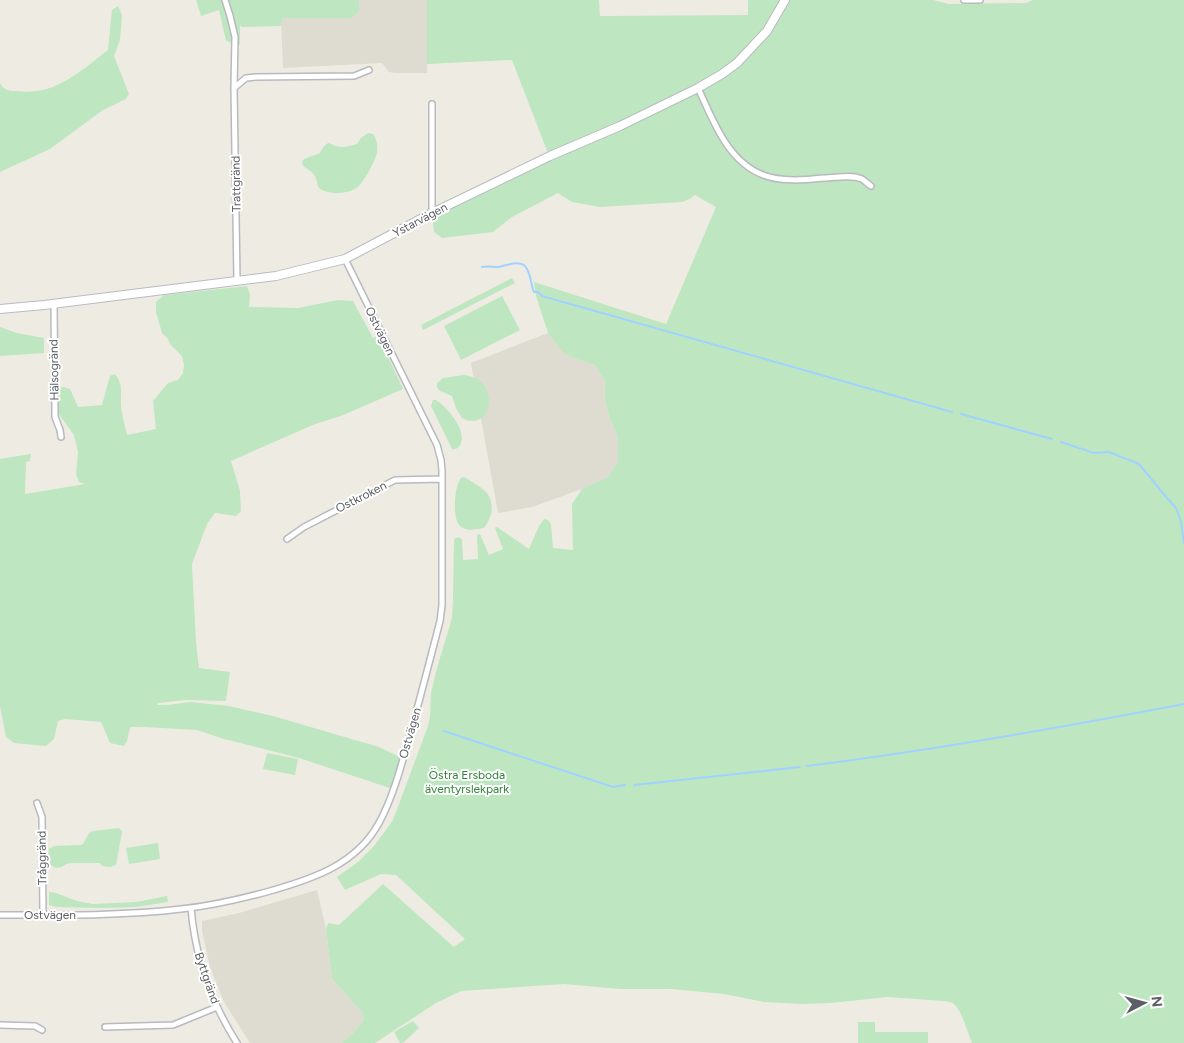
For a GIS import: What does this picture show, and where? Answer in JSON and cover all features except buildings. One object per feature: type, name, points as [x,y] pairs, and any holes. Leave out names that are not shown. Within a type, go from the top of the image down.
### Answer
[{"type":"street","name":"Trattgränd","points":[[225,0],[235,37],[237,280]]},
{"type":"street","name":"Ystarvägen","points":[[0,309],[276,276],[345,259],[432,213],[550,156],[620,126],[698,88],[722,74],[737,63],[767,31],[785,0]]},
{"type":"street","points":[[964,0],[980,0]]},
{"type":"street","points":[[234,88],[246,78],[354,76],[370,70]]},
{"type":"street","points":[[698,88],[716,127],[730,149],[740,159],[762,174],[784,179],[807,180],[851,177],[862,179],[871,186]]},
{"type":"street","points":[[432,104],[432,213]]},
{"type":"street","name":"Ostvägen","points":[[0,915],[122,914],[191,908],[245,897],[282,888],[315,877],[345,861],[365,842],[378,825],[386,809],[404,759],[440,621],[442,605],[441,460],[437,445],[345,259]]},
{"type":"street","name":"Hälsogränd","points":[[54,303],[55,417],[61,437]]},
{"type":"street","name":"Ostkroken","points":[[287,539],[304,526],[394,480],[442,479]]},
{"type":"street","name":"Tråggränd","points":[[37,802],[42,817],[43,915]]},
{"type":"street","name":"Byttgränd","points":[[191,908],[192,927],[199,959],[217,1006],[237,1043]]},
{"type":"street","points":[[105,1027],[173,1025],[217,1006]]},
{"type":"street","points":[[0,1025],[35,1026],[42,1030]]},
{"type":"shaded area","points":[[359,0],[427,0],[427,73],[389,72],[382,63],[283,68],[281,18],[352,18],[359,11]]},
{"type":"shaded area","points":[[548,333],[565,353],[595,365],[605,381],[605,400],[610,419],[618,437],[618,461],[608,477],[582,489],[532,507],[498,513],[471,363]]},
{"type":"shaded area","points":[[317,890],[326,929],[332,979],[362,1012],[364,1020],[342,1043],[250,1043],[224,1002],[210,967],[202,931],[202,921],[239,913]]},
{"type":"green space","points":[[196,0],[359,0],[359,11],[352,18],[282,18],[281,26],[241,27],[240,24],[240,45],[226,41],[219,10],[201,16]]},
{"type":"green space","name":"Östra Ersboda äventyrslekpark","points":[[427,0],[599,0],[600,16],[748,15],[748,0],[933,0],[949,4],[1026,3],[1033,0],[1184,0],[1184,1043],[972,1043],[958,1008],[946,1001],[888,997],[803,1004],[764,1002],[724,994],[671,989],[620,989],[564,984],[461,991],[436,1003],[375,1043],[342,1043],[364,1020],[362,1012],[332,979],[326,929],[328,923],[339,925],[383,884],[454,947],[465,939],[396,875],[381,874],[345,890],[337,877],[358,862],[374,846],[393,820],[428,726],[431,693],[452,618],[454,539],[458,537],[462,539],[463,560],[478,559],[477,535],[480,534],[489,555],[503,549],[495,528],[497,527],[529,549],[544,519],[548,520],[551,524],[553,548],[573,550],[572,504],[582,489],[608,477],[618,461],[618,437],[610,419],[605,400],[605,381],[595,365],[564,353],[548,333],[536,296],[534,282],[666,324],[716,207],[695,195],[682,202],[600,207],[572,202],[558,193],[512,217],[493,232],[442,238],[434,232],[432,213],[549,156],[512,60],[427,64]]},
{"type":"green space","points":[[118,6],[122,15],[120,40],[114,56],[129,94],[126,99],[103,110],[50,149],[0,172],[0,83],[5,89],[22,92],[43,90],[69,79],[108,50],[112,10]]},
{"type":"green space","points":[[368,133],[373,134],[377,145],[377,153],[362,183],[355,189],[338,193],[324,191],[319,188],[314,174],[303,166],[302,162],[304,159],[320,153],[324,146],[329,143],[343,147],[357,144]]},
{"type":"green space","points":[[512,278],[515,283],[423,330],[421,325]]},
{"type":"green space","points":[[247,286],[250,295],[249,307],[298,308],[338,300],[353,301],[373,338],[378,335],[403,389],[341,416],[315,424],[231,461],[240,491],[241,511],[236,516],[215,513],[207,524],[192,564],[199,668],[230,672],[226,701],[185,700],[158,703],[157,705],[190,702],[229,706],[273,716],[379,747],[404,759],[393,789],[299,758],[224,739],[197,730],[130,727],[124,746],[110,743],[101,722],[65,719],[58,721],[54,739],[46,746],[14,743],[6,737],[0,706],[0,459],[31,454],[30,461],[26,462],[25,494],[85,484],[79,482],[76,474],[78,452],[74,435],[55,409],[55,388],[63,387],[70,389],[78,407],[102,405],[110,376],[115,374],[121,386],[121,410],[127,435],[156,429],[153,401],[168,383],[178,380],[183,373],[184,365],[182,356],[162,333],[156,312],[156,302],[164,295]]},
{"type":"green space","points":[[502,296],[520,330],[461,360],[444,326]]},
{"type":"green space","points":[[0,327],[17,333],[44,338],[44,353],[0,356]]},
{"type":"green space","points":[[464,375],[482,383],[489,397],[487,411],[483,417],[477,420],[470,421],[462,418],[452,396],[440,391],[437,387],[437,383],[443,378]]},
{"type":"green space","points":[[433,400],[436,400],[445,408],[458,425],[462,437],[458,448],[452,449],[431,406]]},
{"type":"green space","points":[[462,477],[483,489],[491,500],[491,515],[484,528],[465,529],[457,522],[455,509],[456,494]]},
{"type":"green space","points":[[267,753],[298,759],[295,775],[263,769]]},
{"type":"green space","points":[[119,828],[122,832],[116,865],[110,867],[102,866],[100,863],[71,863],[56,868],[50,865],[49,849],[54,846],[80,845],[83,844],[89,833],[93,831]]},
{"type":"green space","points":[[158,843],[160,859],[129,864],[126,848]]},
{"type":"green space","points":[[49,892],[93,904],[136,902],[167,896],[168,902],[136,907],[57,907],[49,905]]},
{"type":"green space","points":[[413,1021],[419,1028],[403,1043],[400,1043],[394,1032]]},
{"type":"green space","points":[[858,1022],[875,1022],[875,1032],[928,1032],[928,1043],[858,1043]]},
{"type":"waterway","points":[[482,267],[498,267],[518,263],[525,266],[534,292],[538,292],[542,296],[952,412]]},
{"type":"waterway","points":[[961,414],[1052,439]]},
{"type":"waterway","points":[[1061,442],[1094,453],[1109,452],[1139,464],[1176,508],[1181,522],[1184,543]]},
{"type":"waterway","points":[[807,766],[996,738],[1184,704]]},
{"type":"waterway","points":[[444,731],[613,787],[625,785]]},
{"type":"waterway","points":[[634,785],[800,767]]}]
